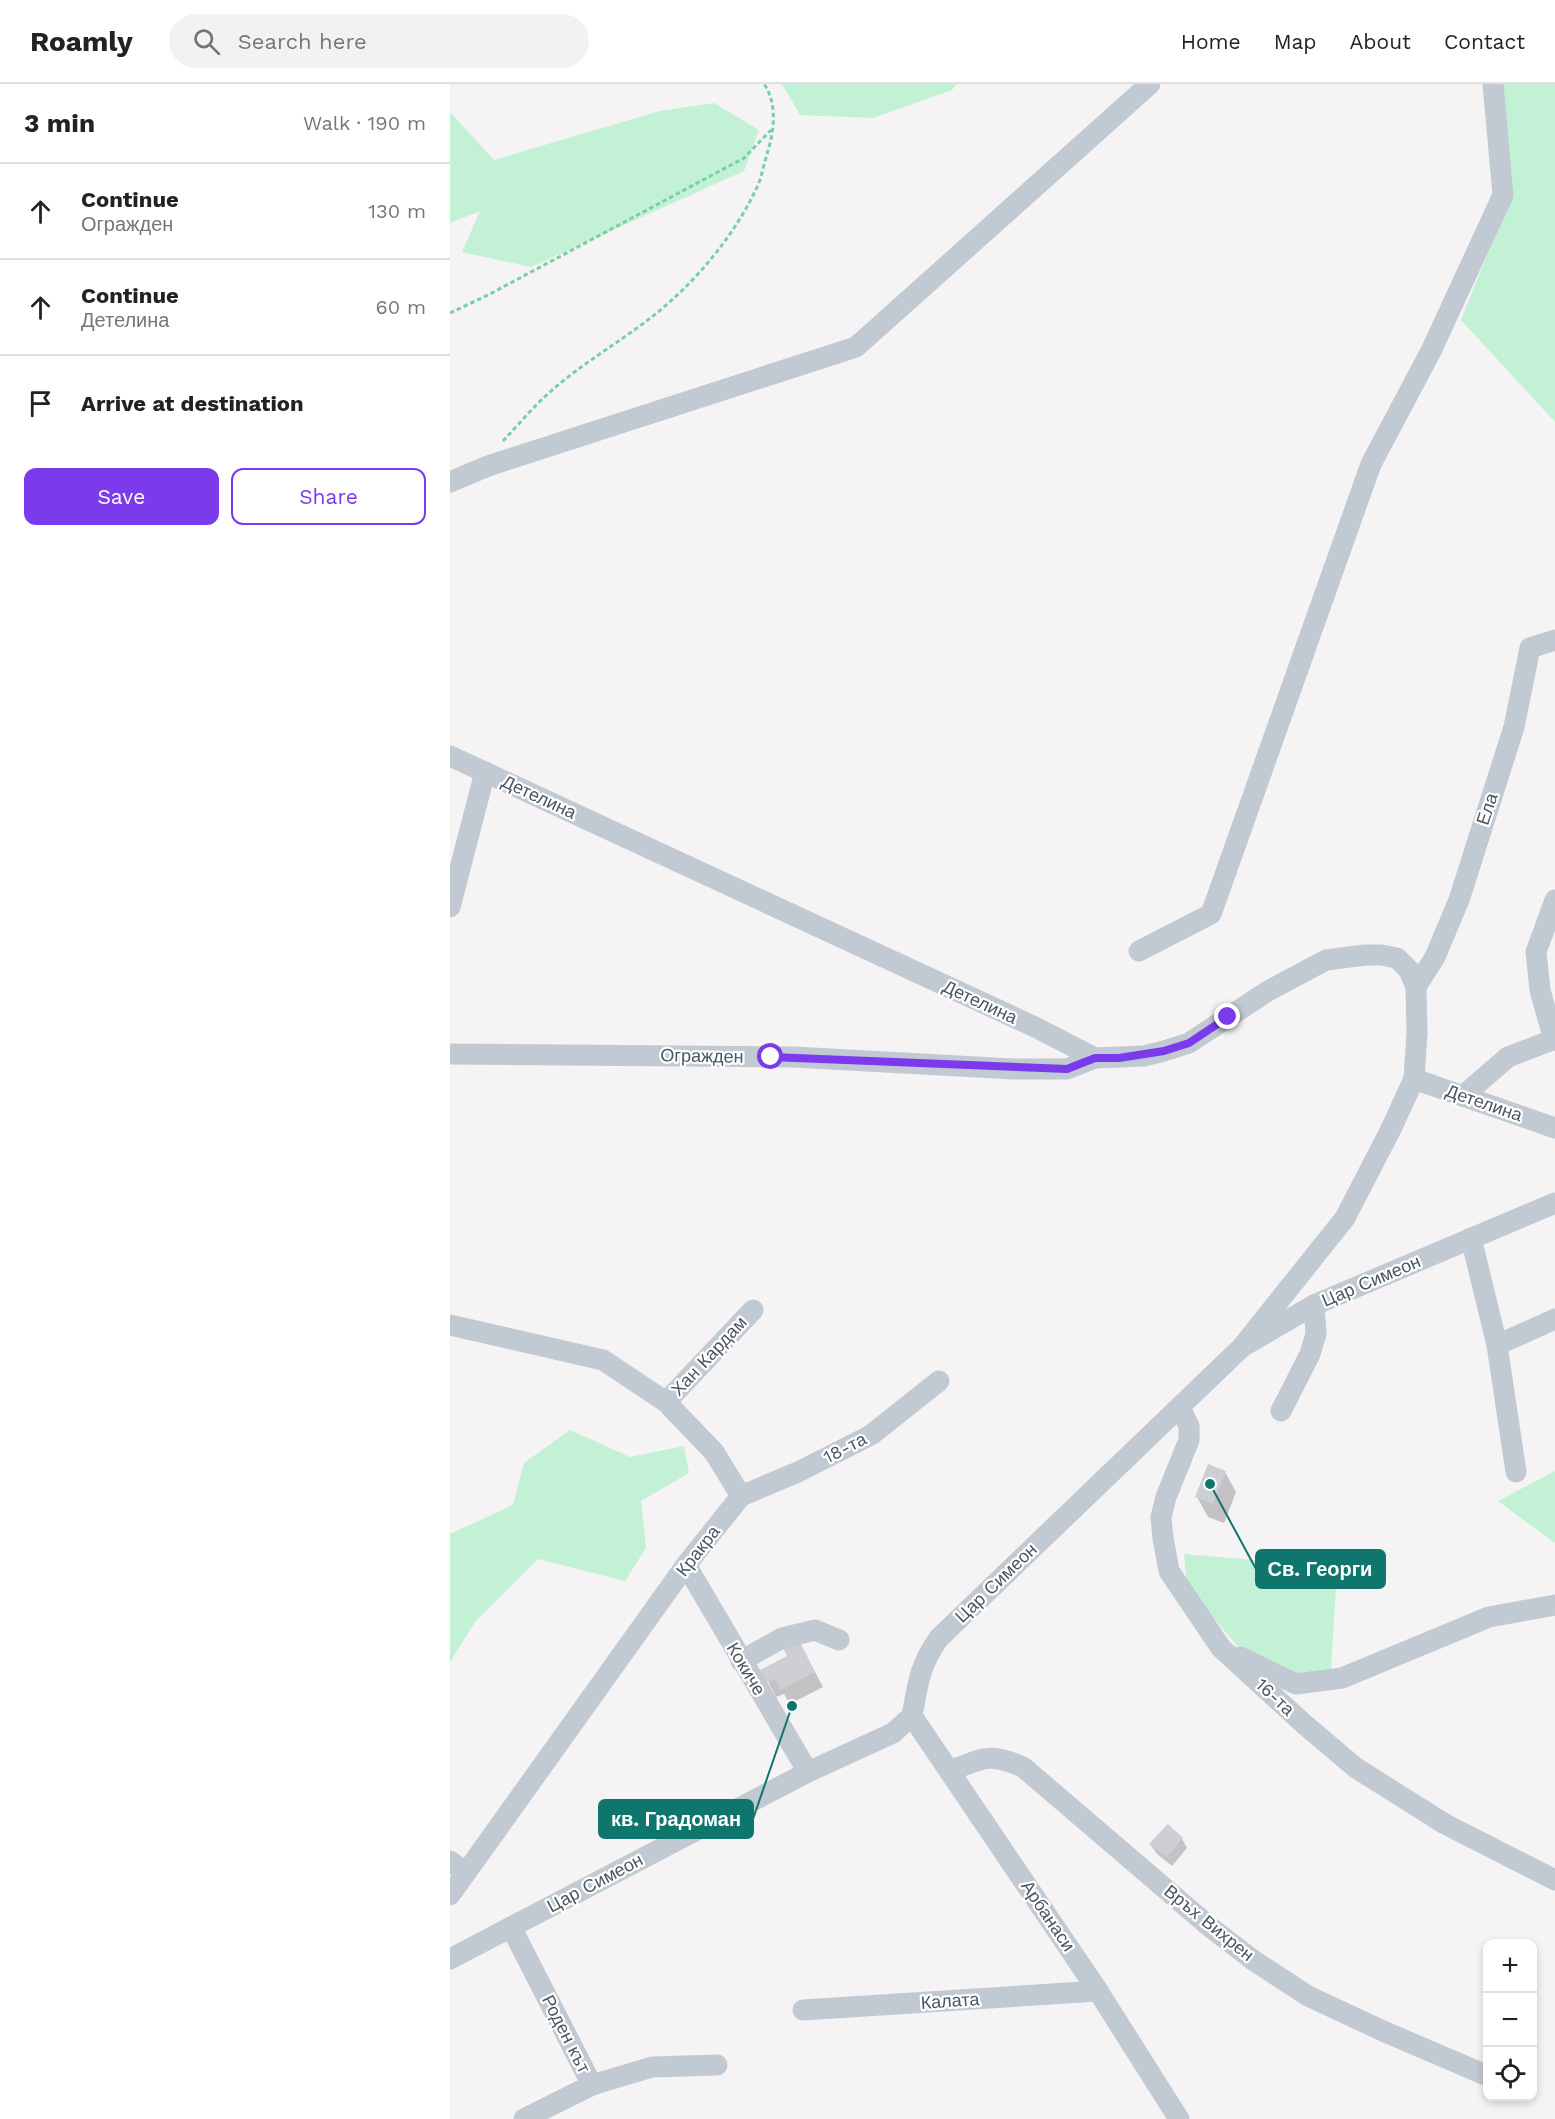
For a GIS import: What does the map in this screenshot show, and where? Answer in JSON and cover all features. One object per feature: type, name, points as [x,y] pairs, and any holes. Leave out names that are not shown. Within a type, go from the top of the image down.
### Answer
[{"type":"street","points":[[450,482],[488,466],[856,346],[1150,84]]},
{"type":"street","points":[[1139,951],[1211,914],[1371,464],[1431,351],[1503,195],[1493,84]]},
{"type":"street","name":"Ела","points":[[1416,987],[1435,957],[1459,900],[1514,727],[1530,648],[1555,640]]},
{"type":"street","name":"Детелина","points":[[450,756],[1026,1023],[1095,1058],[1144,1056],[1189,1043],[1268,991],[1326,960],[1365,955],[1397,958],[1409,970],[1416,987],[1417,1033],[1414,1079],[1345,1218],[1242,1347]]},
{"type":"street","points":[[450,907],[485,772]]},
{"type":"street","points":[[1462,1096],[1508,1057],[1554,1040],[1540,990],[1536,952],[1555,900]]},
{"type":"street","name":"Огражден","points":[[450,1054],[794,1057],[1067,1069],[1095,1058]]},
{"type":"street","name":"Детелина","points":[[1414,1079],[1555,1128]]},
{"type":"street","name":"Цар Симеон","points":[[450,1959],[808,1772],[893,1733],[912,1716],[918,1682],[926,1656],[939,1638],[1242,1347],[1314,1305],[1555,1203]]},
{"type":"street","points":[[1471,1238],[1497,1345],[1516,1472]]},
{"type":"street","points":[[1281,1411],[1310,1354],[1316,1334],[1314,1305]]},
{"type":"street","name":"Хан Кардам","points":[[666,1402],[753,1310]]},
{"type":"street","points":[[1497,1345],[1555,1319]]},
{"type":"street","points":[[450,1325],[603,1360],[666,1402],[714,1452],[741,1496]]},
{"type":"street","name":"18-та","points":[[741,1496],[798,1472],[871,1435],[939,1381]]},
{"type":"street","name":"16-та","points":[[1180,1408],[1189,1426],[1189,1440],[1166,1497],[1161,1517],[1163,1538],[1169,1571],[1221,1648],[1356,1768],[1446,1824],[1555,1880]]},
{"type":"street","name":"Кракра","points":[[450,1895],[458,1867],[686,1565],[741,1496]]},
{"type":"street","name":"Кокиче","points":[[686,1565],[808,1772]]},
{"type":"street","points":[[1221,1648],[1296,1684],[1342,1678],[1489,1617],[1555,1605]]},
{"type":"street","points":[[741,1661],[782,1638],[815,1630],[839,1640]]},
{"type":"street","name":"Арбанаси","points":[[912,1716],[1098,1991],[1179,2119]]},
{"type":"street","name":"Връх Вихрен","points":[[950,1771],[986,1757],[1004,1759],[1023,1767],[1202,1919],[1253,1959],[1308,1996],[1483,2074]]},
{"type":"street","name":"Роден кът","points":[[511,1927],[592,2085],[652,2067],[717,2065]]},
{"type":"street","name":"Калата","points":[[802,2010],[1098,1991]]},
{"type":"street","points":[[524,2119],[592,2085]]},
{"type":"path","points":[[488,466],[501,443],[551,391],[655,315],[708,263],[745,210],[759,183],[771,142],[772,128],[773,106],[770,92],[764,84]]},
{"type":"path","points":[[450,313],[498,290],[744,158],[772,128]]},
{"type":"green space","points":[[782,84],[957,84],[952,90],[873,118],[800,115]]},
{"type":"green space","points":[[1502,84],[1555,84],[1555,422],[1461,320],[1513,190]]},
{"type":"green space","points":[[714,103],[759,130],[744,171],[531,267],[462,252],[480,211],[450,223],[450,112],[494,160],[660,111]]},
{"type":"green space","points":[[570,1430],[630,1457],[684,1446],[689,1473],[641,1501],[646,1548],[625,1581],[538,1559],[475,1622],[450,1662],[450,1534],[513,1505],[524,1463]]},
{"type":"green space","points":[[1555,1471],[1555,1543],[1498,1501]]},
{"type":"green space","points":[[1184,1554],[1337,1567],[1331,1672],[1298,1674],[1239,1648],[1187,1586]]},
{"type":"building","points":[[1208,1464],[1226,1471],[1213,1504],[1195,1497]]},
{"type":"building","points":[[799,1640],[815,1672],[780,1690],[775,1679],[766,1683],[760,1670],[787,1656],[783,1648]]},
{"type":"building","points":[[1168,1824],[1183,1838],[1167,1857],[1149,1844]]},
{"type":"place","name":"Св. Георги","points":[[1210,1484]]},
{"type":"place","name":"кв. Градоман","points":[[792,1706]]},
{"type":"route","points":[[771,1057],[1067,1069],[1095,1058],[1144,1056],[1189,1043],[1228,1017]]}]
